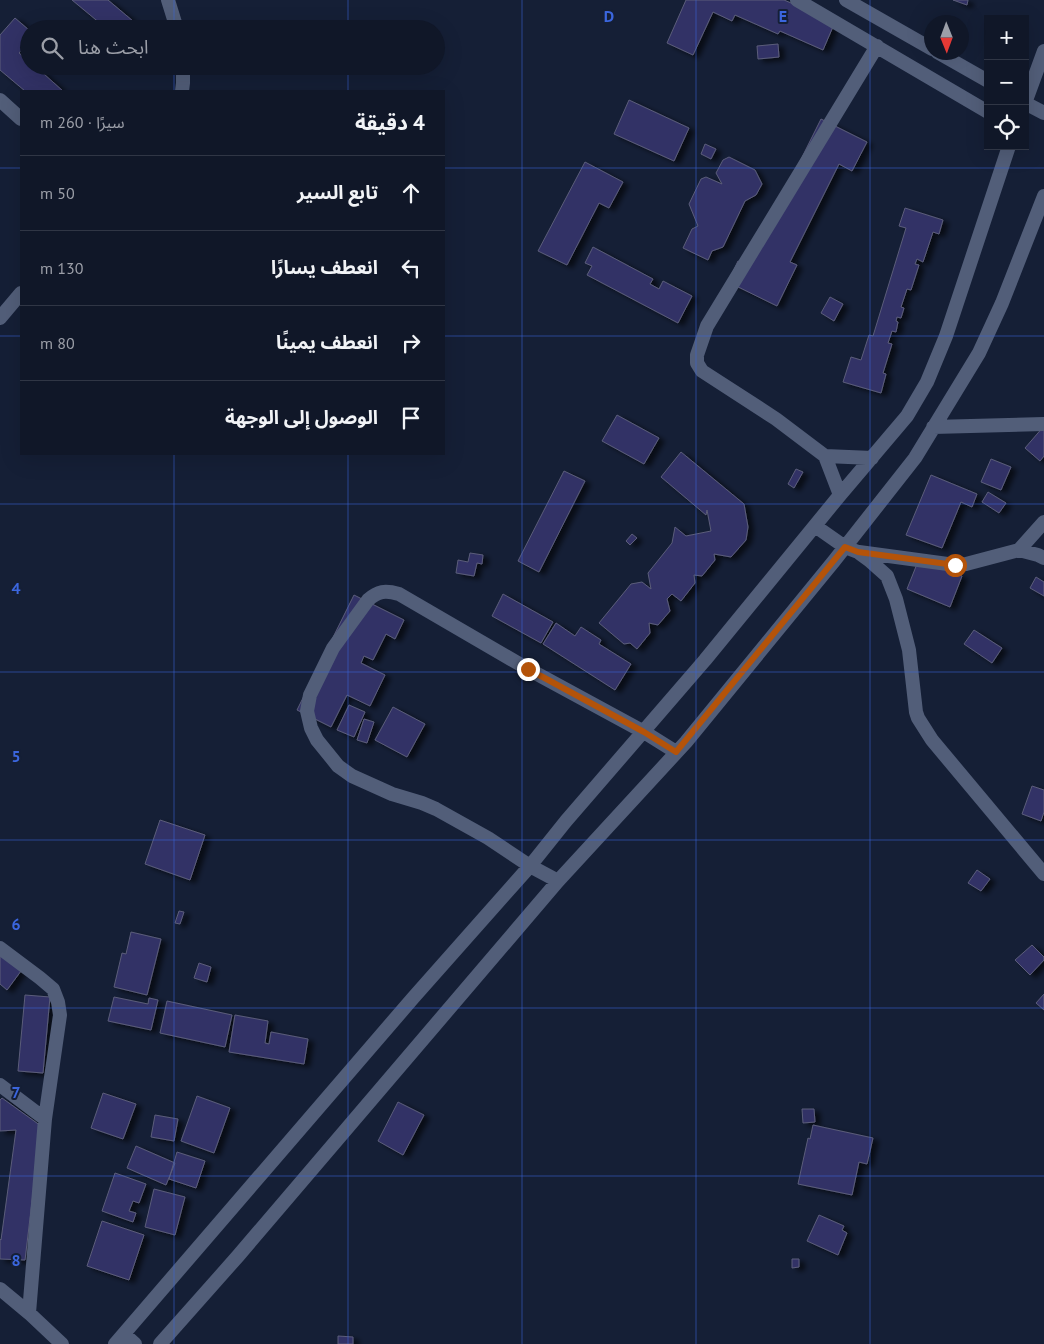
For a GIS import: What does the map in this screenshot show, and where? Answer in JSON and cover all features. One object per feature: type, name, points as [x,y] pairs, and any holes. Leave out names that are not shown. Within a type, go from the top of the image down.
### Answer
[{"type":"street","points":[[168,0],[174,20]]},
{"type":"street","points":[[797,0],[984,110]]},
{"type":"street","points":[[846,0],[924,44]]},
{"type":"street","points":[[840,495],[825,456],[776,419],[702,371],[697,363],[697,355],[707,326],[877,46]]},
{"type":"street","points":[[1029,92],[1044,51]]},
{"type":"street","points":[[951,60],[984,80]]},
{"type":"street","points":[[182,90],[183,75]]},
{"type":"street","points":[[0,100],[20,118]]},
{"type":"street","points":[[1029,105],[1044,113]]},
{"type":"street","points":[[136,1344],[120,1339],[413,998],[530,866],[566,821],[711,653],[840,495],[908,416],[927,382],[946,336],[1008,150]]},
{"type":"street","points":[[160,1344],[558,881],[676,752],[845,547],[915,458],[979,353],[1002,303],[1044,196]]},
{"type":"street","points":[[0,318],[20,294]]},
{"type":"street","points":[[933,427],[1044,424]]},
{"type":"street","points":[[825,456],[872,458]]},
{"type":"street","points":[[1019,550],[1044,522]]},
{"type":"street","points":[[815,526],[845,547],[858,552],[955,565],[966,564],[1019,550],[1044,558]]},
{"type":"street","points":[[858,552],[887,576],[896,599],[909,650],[918,718],[932,740],[1044,874]]},
{"type":"street","points":[[558,881],[436,809],[392,794],[352,776],[338,766],[316,740],[310,728],[307,711],[310,695],[333,648],[368,600],[382,592],[390,591],[399,594],[535,673],[644,732],[676,752]]},
{"type":"street","points":[[0,948],[52,989],[58,1002],[60,1015],[46,1119],[29,1313]]},
{"type":"street","points":[[0,1086],[46,1119]]},
{"type":"street","points":[[0,1289],[62,1344]]},
{"type":"building","points":[[72,0],[108,0],[132,20],[96,20]]},
{"type":"building","points":[[686,0],[784,0],[835,22],[823,50],[780,31],[778,34],[735,15],[732,21],[713,12],[693,55],[667,43]]},
{"type":"building","points":[[953,0],[968,0],[967,5]]},
{"type":"building","points":[[15,18],[20,22],[20,75],[45,75],[62,90],[24,90],[0,70],[0,35]]},
{"type":"building","points":[[778,44],[779,57],[758,59],[757,46]]},
{"type":"building","points":[[629,100],[689,128],[674,161],[614,134]]},
{"type":"building","points":[[821,119],[867,142],[852,171],[839,164],[790,262],[797,265],[777,306],[728,282],[738,261],[748,266]]},
{"type":"building","points":[[705,144],[716,149],[711,159],[701,154]]},
{"type":"building","points":[[729,157],[755,170],[762,184],[756,195],[745,201],[723,247],[712,251],[708,260],[683,248],[692,229],[698,226],[689,204],[701,179],[706,177],[722,184],[716,173],[723,160]]},
{"type":"building","points":[[585,162],[623,182],[609,208],[599,203],[567,265],[538,251]]},
{"type":"building","points":[[905,208],[943,220],[939,234],[933,232],[923,262],[917,259],[915,264],[919,265],[911,290],[907,289],[901,307],[904,308],[901,318],[897,317],[896,332],[892,331],[888,343],[892,344],[883,373],[886,374],[881,393],[843,382],[851,357],[861,360],[869,335],[873,336],[906,228],[899,226]]},
{"type":"building","points":[[593,247],[653,279],[650,284],[659,289],[663,281],[692,296],[678,323],[587,275],[592,266],[585,263]]},
{"type":"building","points":[[830,297],[843,304],[834,321],[821,313]]},
{"type":"building","points":[[617,415],[659,438],[644,464],[602,441]]},
{"type":"building","points":[[1044,426],[1044,456],[1040,461],[1025,448]]},
{"type":"building","points":[[681,452],[744,504],[748,527],[746,540],[731,557],[714,554],[715,560],[702,576],[694,575],[695,583],[681,601],[672,594],[667,599],[670,611],[658,625],[649,623],[650,633],[637,649],[630,643],[624,644],[599,623],[631,584],[642,582],[651,589],[648,573],[672,543],[675,527],[686,536],[711,531],[707,510],[706,515],[661,477]]},
{"type":"building","points":[[991,459],[1011,467],[1001,490],[981,482]]},
{"type":"building","points":[[796,469],[803,472],[794,488],[788,484]]},
{"type":"building","points":[[564,471],[585,481],[539,572],[518,561]]},
{"type":"building","points":[[931,475],[977,494],[972,507],[961,502],[942,548],[906,535]]},
{"type":"building","points":[[988,492],[1006,503],[999,513],[982,502]]},
{"type":"building","points":[[632,534],[637,538],[630,545],[626,541]]},
{"type":"building","points":[[470,553],[483,555],[482,564],[477,563],[474,576],[456,573],[458,560],[468,562]]},
{"type":"building","points":[[919,559],[962,576],[950,607],[907,589]]},
{"type":"building","points":[[1036,577],[1044,582],[1044,596],[1030,588]]},
{"type":"building","points":[[503,594],[553,622],[541,643],[492,616]]},
{"type":"building","points":[[354,595],[404,620],[395,639],[386,634],[373,660],[364,656],[361,663],[385,675],[370,706],[347,695],[331,727],[297,710]]},
{"type":"building","points":[[556,623],[575,636],[581,627],[601,640],[599,644],[631,664],[615,690],[543,644]]},
{"type":"building","points":[[974,630],[1002,648],[992,663],[964,644]]},
{"type":"building","points":[[349,705],[365,712],[354,737],[337,730]]},
{"type":"building","points":[[393,707],[425,724],[407,757],[375,740]]},
{"type":"building","points":[[364,719],[374,722],[367,743],[357,740]]},
{"type":"building","points":[[1032,786],[1044,790],[1044,812],[1041,821],[1022,814]]},
{"type":"building","points":[[160,820],[205,835],[190,880],[145,864]]},
{"type":"building","points":[[977,870],[990,879],[981,891],[968,883]]},
{"type":"building","points":[[179,911],[184,912],[180,924],[175,923]]},
{"type":"building","points":[[131,932],[161,939],[147,995],[114,987],[122,953],[126,954]]},
{"type":"building","points":[[1032,945],[1044,957],[1044,960],[1030,975],[1015,960]]},
{"type":"building","points":[[0,955],[21,971],[7,990],[0,984]]},
{"type":"building","points":[[199,963],[211,967],[207,982],[194,978]]},
{"type":"building","points":[[1044,994],[1044,1010],[1036,1003]]},
{"type":"building","points":[[25,995],[50,997],[43,1073],[18,1071]]},
{"type":"building","points":[[114,997],[148,1004],[149,998],[158,1000],[151,1030],[108,1021]]},
{"type":"building","points":[[167,1001],[232,1015],[225,1047],[160,1033]]},
{"type":"building","points":[[235,1015],[268,1021],[265,1043],[269,1044],[271,1032],[308,1039],[304,1064],[229,1052]]},
{"type":"building","points":[[103,1093],[136,1104],[123,1139],[91,1128]]},
{"type":"building","points":[[197,1096],[230,1108],[214,1153],[181,1141]]},
{"type":"building","points":[[2,1098],[41,1126],[25,1260],[0,1259],[0,1239],[16,1130],[0,1131],[0,1100]]},
{"type":"building","points":[[398,1102],[424,1115],[403,1155],[378,1141]]},
{"type":"building","points":[[802,1109],[814,1109],[815,1122],[803,1123]]},
{"type":"building","points":[[155,1115],[178,1119],[174,1141],[151,1137]]},
{"type":"building","points":[[813,1125],[873,1138],[867,1164],[859,1162],[852,1195],[798,1184],[808,1138],[810,1139]]},
{"type":"building","points":[[136,1146],[175,1163],[166,1185],[127,1168]]},
{"type":"building","points":[[177,1152],[205,1161],[196,1188],[169,1179]]},
{"type":"building","points":[[115,1173],[146,1184],[139,1203],[133,1201],[129,1211],[136,1213],[133,1222],[102,1211]]},
{"type":"building","points":[[154,1189],[185,1197],[175,1235],[145,1227]]},
{"type":"building","points":[[819,1215],[844,1226],[842,1230],[847,1233],[838,1255],[807,1241]]},
{"type":"building","points":[[102,1221],[144,1235],[129,1280],[87,1266]]},
{"type":"building","points":[[792,1259],[799,1259],[799,1267],[792,1268]]},
{"type":"building","points":[[338,1336],[353,1337],[353,1344],[338,1344]]},
{"type":"route","points":[[528,669],[644,732],[676,752],[845,547],[858,552],[955,565]]}]
